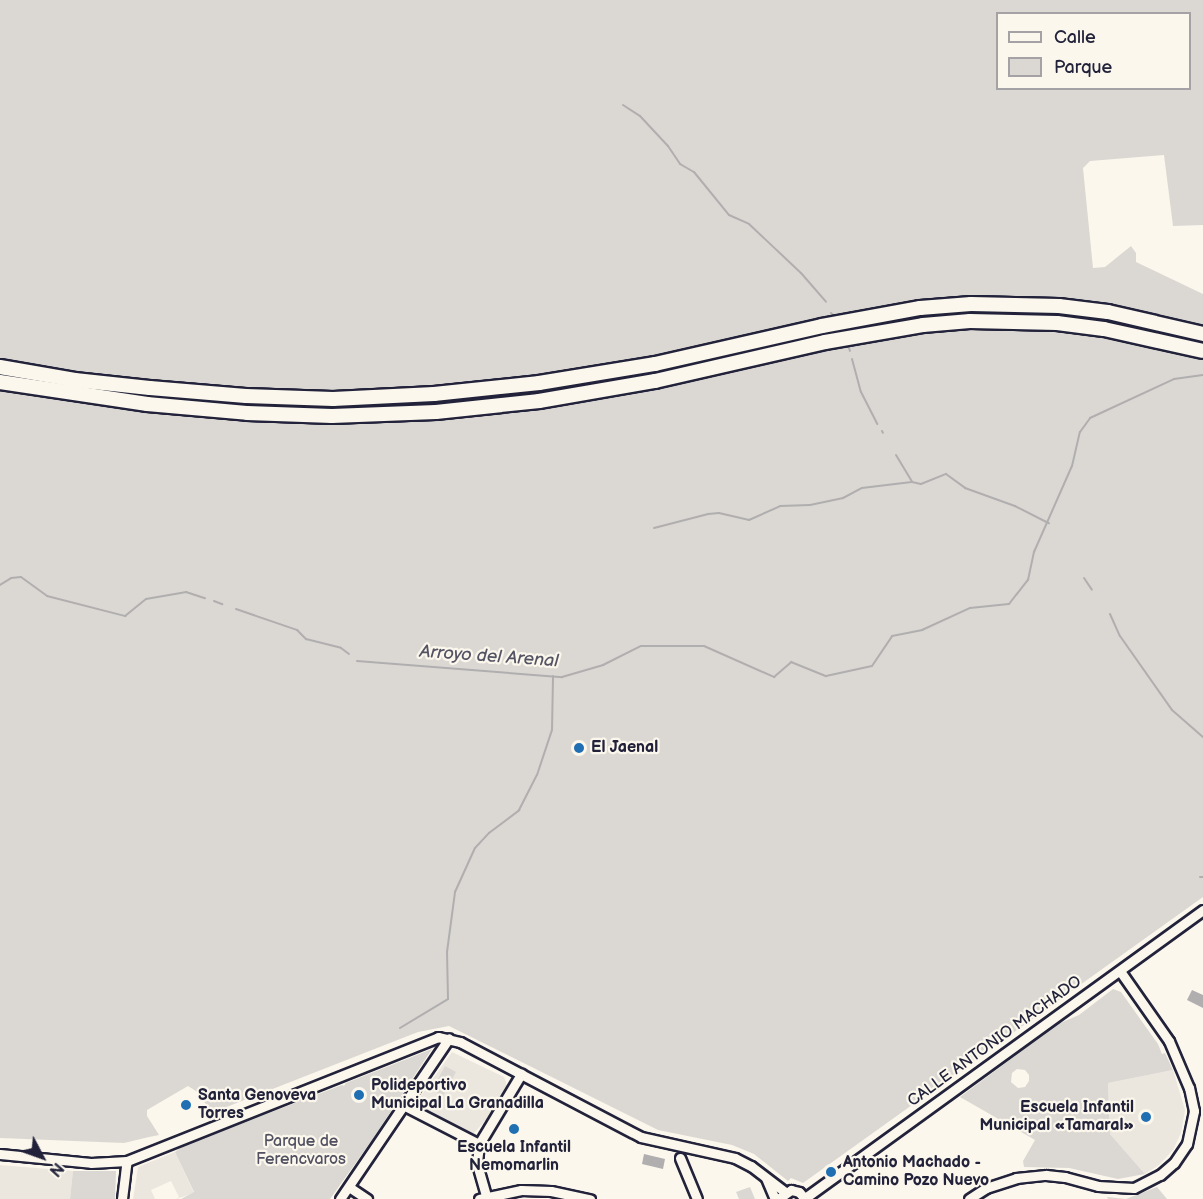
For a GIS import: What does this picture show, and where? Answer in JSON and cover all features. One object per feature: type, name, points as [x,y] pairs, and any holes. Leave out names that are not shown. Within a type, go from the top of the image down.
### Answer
[{"type":"highway","points":[[0,367],[75,380],[150,388],[333,399],[434,394],[539,383],[655,364],[822,326],[920,308],[971,304],[1048,305],[1108,312],[1203,334]]},
{"type":"highway","points":[[0,382],[88,397],[147,404],[247,413],[332,416],[436,412],[539,401],[655,381],[825,342],[923,325],[970,321],[1014,320],[1092,327],[1203,351]]},
{"type":"street","name":"CALLE ANTONIO MACHADO","points":[[805,1199],[1203,910]]},
{"type":"street","points":[[969,1199],[986,1188],[1016,1178],[1046,1175],[1065,1177],[1098,1186],[1134,1188],[1160,1175],[1174,1163],[1187,1144],[1194,1111],[1189,1088],[1169,1041],[1120,971]]},
{"type":"street","points":[[0,1154],[91,1163],[127,1161],[438,1037],[449,1038],[641,1137],[735,1158],[785,1192]]},
{"type":"street","points":[[340,1199],[449,1038]]},
{"type":"street","points":[[520,1074],[479,1144],[477,1163],[484,1198],[520,1190],[590,1199]]},
{"type":"street","points":[[405,1106],[479,1144]]},
{"type":"street","points":[[681,1158],[697,1199]]},
{"type":"street","points":[[122,1199],[127,1161]]},
{"type":"street","points":[[766,1178],[776,1199],[785,1192],[795,1191],[805,1199]]},
{"type":"street","points":[[349,1187],[367,1199]]},
{"type":"shaded area","points":[[1192,990],[1203,995],[1203,1008],[1187,1000]]},
{"type":"shaded area","points":[[452,1052],[504,1077],[506,1082],[506,1086],[493,1106],[494,1111],[474,1133],[469,1133],[423,1108],[420,1103],[420,1097]]},
{"type":"shaded area","name":"Escuela Infantil Municipal «Tamaral»","points":[[1173,1070],[1185,1110],[1181,1133],[1173,1150],[1159,1165],[1145,1174],[1110,1134],[1108,1083]]},
{"type":"shaded area","points":[[175,1152],[194,1193],[176,1199],[179,1197],[171,1181],[151,1190],[155,1199],[133,1199],[138,1167]]},
{"type":"shaded area","points":[[644,1154],[665,1159],[663,1169],[642,1164]]},
{"type":"shaded area","points":[[0,1165],[73,1171],[70,1199],[0,1199]]},
{"type":"green space","points":[[0,0],[1203,0],[1203,225],[1173,226],[1164,155],[1090,161],[1083,168],[1093,268],[1105,267],[1131,246],[1136,253],[1136,262],[1203,294],[1203,897],[803,1183],[791,1178],[788,1181],[754,1154],[732,1145],[658,1130],[449,1026],[418,1032],[211,1113],[199,1093],[188,1086],[147,1110],[147,1116],[159,1135],[124,1143],[0,1138]]},
{"type":"green space","points":[[1113,989],[1121,992],[1158,1044],[1162,1054],[1165,1053],[1173,1070],[1108,1083],[1110,1134],[1145,1174],[1118,1179],[1069,1168],[1024,1167],[1023,1161],[1035,1140],[960,1097],[1058,1024],[1079,1015]],"holes":[[[1017,1069],[1025,1070],[1029,1075],[1029,1081],[1025,1087],[1018,1088],[1011,1082],[1012,1073]]]},
{"type":"green space","name":"Parque de Ferencvaros","points":[[432,1049],[330,1199],[181,1199],[194,1192],[175,1152],[183,1146],[344,1086],[346,1083]]},
{"type":"green space","points":[[445,1066],[456,1072],[443,1096],[432,1090]]},
{"type":"green space","points":[[73,1171],[116,1171],[115,1199],[70,1199]]},
{"type":"green space","points":[[750,1187],[755,1199],[739,1199],[736,1192]]},
{"type":"green space","points":[[1157,1187],[1167,1199],[1126,1199]]},
{"type":"waterway","points":[[623,105],[640,116],[668,146],[680,164],[694,172],[729,215],[749,224],[801,273],[826,302]]},
{"type":"waterway","points":[[852,359],[861,392],[877,424]]},
{"type":"waterway","name":"Arroyo del Arenal","points":[[357,661],[562,677],[603,665],[641,646],[704,646],[774,677],[791,662],[826,676],[872,666],[892,636],[922,630],[970,608],[1009,604],[1028,580],[1034,552],[1072,466],[1080,432],[1090,418],[1174,379],[1203,375]]},
{"type":"waterway","points":[[896,455],[912,482],[921,484],[946,474],[965,488],[1015,506],[1049,523]]},
{"type":"waterway","points":[[654,528],[719,513],[749,520],[780,506],[810,505],[843,498],[862,488],[912,482]]},
{"type":"waterway","name":"Arroyo del Arenal","points":[[0,585],[11,578],[21,577],[47,596],[125,616],[146,599],[186,592],[205,598]]},
{"type":"waterway","points":[[1084,578],[1092,590]]},
{"type":"waterway","name":"Arroyo del Arenal","points":[[214,601],[222,604]]},
{"type":"waterway","name":"Arroyo del Arenal","points":[[236,609],[297,630],[306,639],[341,648],[349,654]]},
{"type":"waterway","points":[[1110,614],[1120,636],[1172,710],[1203,737]]},
{"type":"waterway","points":[[400,1028],[448,999],[447,952],[455,892],[475,848],[489,833],[519,810],[537,775],[552,730],[553,676]]},
{"type":"place","name":"El Jaenal","points":[[579,748]]},
{"type":"place","name":"Polideportivo Municipal La Granadilla","points":[[359,1095]]},
{"type":"place","name":"Santa Genoveva Torres","points":[[186,1105]]},
{"type":"place","name":"Escuela Infantil Municipal «Tamaral»","points":[[1146,1117]]},
{"type":"place","name":"Escuela Infantil Nemomarlin","points":[[514,1129]]},
{"type":"place","name":"Antonio Machado - Camino Pozo Nuevo","points":[[831,1172]]}]
